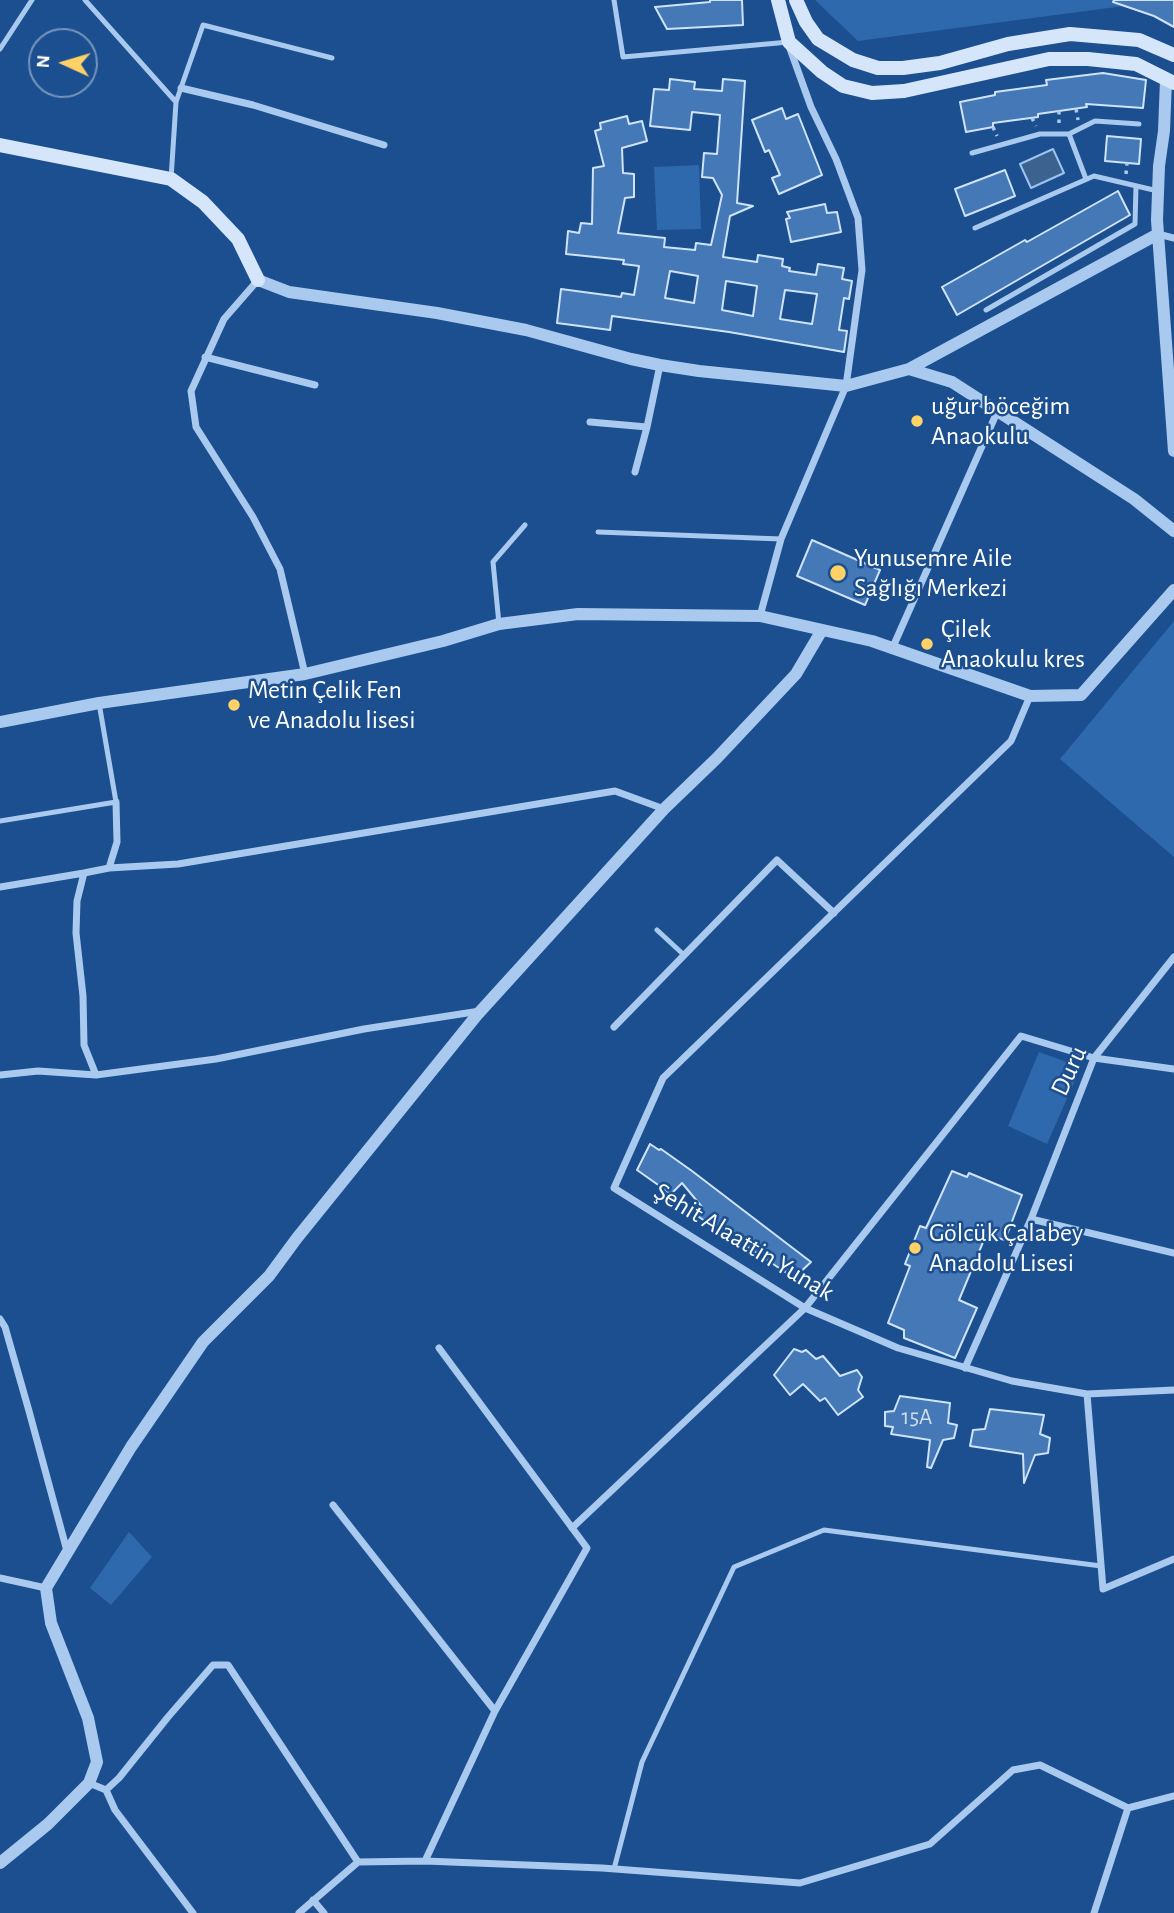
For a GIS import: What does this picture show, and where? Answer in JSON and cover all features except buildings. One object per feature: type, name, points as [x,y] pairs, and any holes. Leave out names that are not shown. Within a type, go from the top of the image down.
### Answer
[{"type":"main road","points":[[778,0],[789,41],[822,72],[843,86],[872,93],[904,91],[1049,59],[1088,59],[1136,64],[1170,82]]},
{"type":"main road","points":[[796,0],[818,39],[853,60],[878,68],[940,63],[1008,44],[1070,34],[1139,40],[1174,55]]},
{"type":"main road","points":[[0,145],[171,179],[202,202],[238,239],[258,280]]},
{"type":"street","points":[[760,616],[782,539],[846,386],[862,270],[859,218],[836,159],[811,107],[789,41]]},
{"type":"street","points":[[1170,82],[1159,166],[1158,234],[1174,451]]},
{"type":"street","points":[[181,88],[253,105],[384,145]]},
{"type":"street","points":[[305,674],[280,569],[253,517],[196,427],[191,391],[224,319],[258,280],[289,292],[437,313],[526,330],[660,365],[846,386],[909,369],[1158,234],[1174,238]]},
{"type":"street","points":[[205,357],[315,385]]},
{"type":"street","points":[[635,472],[660,365]]},
{"type":"street","points":[[909,369],[952,382],[998,410],[1134,499],[1174,531]]},
{"type":"street","points":[[891,650],[998,410]]},
{"type":"street","points":[[590,422],[647,427]]},
{"type":"street","points":[[0,722],[99,703],[305,674],[443,641],[499,624],[578,614],[760,616],[872,641],[891,650],[1030,696],[1081,695],[1174,590]]},
{"type":"street","points":[[0,1863],[48,1824],[89,1783],[97,1762],[88,1718],[51,1623],[46,1588],[131,1447],[203,1342],[270,1276],[297,1238],[480,1011],[664,809],[717,758],[796,674],[822,630]]},
{"type":"street","points":[[614,1027],[777,860],[834,913],[1011,741],[1030,696]]},
{"type":"street","points":[[0,887],[109,868],[178,863],[615,791],[664,809]]},
{"type":"street","points":[[109,868],[117,842],[116,802]]},
{"type":"street","points":[[84,873],[77,901],[76,933],[83,996],[84,1045],[96,1075]]},
{"type":"street","name":"Şehit Alaattin Yunak","points":[[834,913],[663,1078],[614,1188],[805,1308],[898,1348],[1012,1381],[1087,1394],[1174,1390]]},
{"type":"street","name":"Duru","points":[[965,1368],[1031,1219],[1094,1058],[1174,957]]},
{"type":"street","points":[[0,1075],[38,1071],[96,1075],[216,1059],[364,1029],[480,1011]]},
{"type":"street","points":[[572,1528],[805,1308],[1021,1036],[1094,1058],[1174,1069]]},
{"type":"street","points":[[1031,1219],[1174,1253]]},
{"type":"street","points":[[0,1319],[5,1327],[67,1552]]},
{"type":"street","points":[[425,1861],[495,1711],[587,1548],[439,1348]]},
{"type":"street","points":[[1087,1394],[1103,1589],[1174,1559]]},
{"type":"street","points":[[333,1505],[495,1711]]},
{"type":"street","points":[[0,1578],[46,1588]]},
{"type":"street","points":[[106,1790],[120,1778],[213,1665],[228,1665],[358,1862]]},
{"type":"street","points":[[299,1913],[358,1862],[425,1861],[614,1869],[800,1884],[930,1844],[1013,1770],[1040,1765],[1128,1808],[1174,1796]]},
{"type":"street","points":[[89,1783],[106,1790],[115,1810],[193,1913]]},
{"type":"street","points":[[1094,1913],[1128,1808]]},
{"type":"street","points":[[313,1900],[324,1913]]},
{"type":"lane","points":[[0,49],[32,0]]},
{"type":"lane","points":[[85,0],[176,102]]},
{"type":"lane","points":[[614,0],[622,57],[789,41]]},
{"type":"lane","points":[[171,179],[176,102],[203,25],[331,58]]},
{"type":"lane","points":[[972,153],[1040,134],[1069,134],[1095,121],[1139,124]]},
{"type":"lane","points":[[1069,134],[1086,179]]},
{"type":"lane","points":[[975,228],[1094,176],[1158,191]]},
{"type":"lane","points":[[986,310],[1135,224],[1136,186]]},
{"type":"lane","points":[[499,624],[493,562],[525,525]]},
{"type":"lane","points":[[598,532],[782,539]]},
{"type":"lane","points":[[0,821],[116,802],[99,703]]},
{"type":"lane","points":[[657,930],[684,956]]},
{"type":"lane","points":[[614,1869],[642,1762],[734,1566],[824,1530],[1101,1566]]},
{"type":"shaded area","points":[[815,0],[1140,0],[1137,10],[1124,6],[858,41]]},
{"type":"shaded area","points":[[1053,149],[1064,173],[1031,188],[1020,164]]},
{"type":"shaded area","points":[[699,165],[701,229],[657,230],[654,167]]},
{"type":"shaded area","points":[[1174,621],[1174,857],[1060,759]]},
{"type":"shaded area","points":[[1039,1052],[1081,1067],[1047,1144],[1008,1126]]},
{"type":"shaded area","points":[[129,1532],[152,1557],[111,1605],[90,1588]]},
{"type":"place","name":"uğur böceğim Anaokulu","points":[[917,421]]},
{"type":"place","name":"Yunusemre Aile Sağlığı Merkezi","points":[[838,573]]},
{"type":"place","name":"Çilek Anaokulu kres","points":[[927,644]]},
{"type":"place","name":"Metin Çelik Fen ve Anadolu lisesi","points":[[234,705]]},
{"type":"place","name":"Gölcük Çalabey Anadolu Lisesi","points":[[915,1248]]}]
